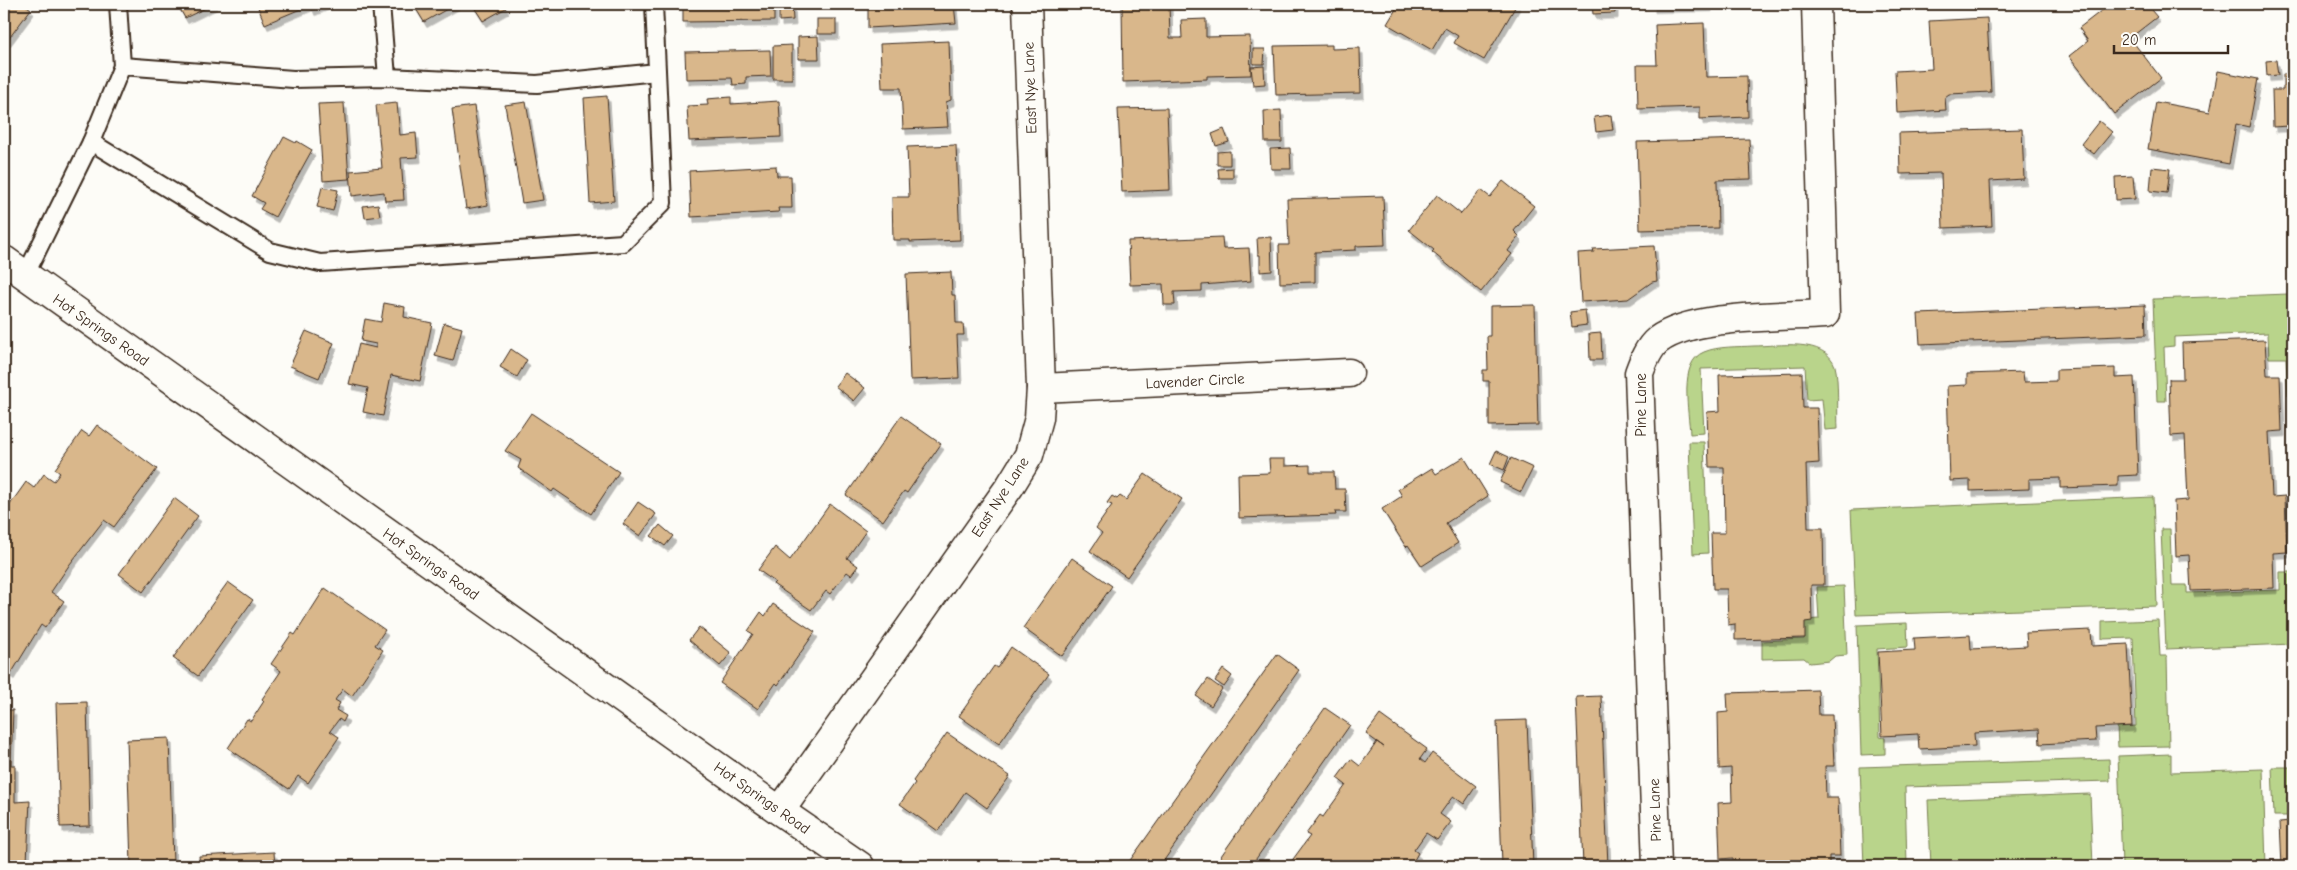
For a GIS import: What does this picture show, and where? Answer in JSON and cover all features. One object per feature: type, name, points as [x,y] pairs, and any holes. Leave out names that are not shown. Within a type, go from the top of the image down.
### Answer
[{"type":"street","name":"East Nye Lane","points":[[780,811],[1010,486],[1028,455],[1039,418],[1041,388],[1027,4]]},
{"type":"street","name":"Pine Lane","points":[[1657,866],[1639,373],[1645,357],[1656,342],[1674,330],[1723,320],[1824,314],[1816,4]]},
{"type":"street","name":"Hot Springs Road","points":[[14,268],[860,866]]},
{"type":"street","name":"Lavender Circle","points":[[1041,388],[1349,373]]},
{"type":"lane","points":[[14,268],[91,142],[122,66],[118,4]]},
{"type":"lane","points":[[381,4],[387,77]]},
{"type":"lane","points":[[91,142],[270,251],[320,263],[622,242],[663,203],[654,4]]},
{"type":"lane","points":[[122,66],[293,79],[387,77],[537,84],[657,72]]},
{"type":"green space","points":[[2288,294],[2293,396],[2288,396],[2286,358],[2269,358],[2268,333],[2174,337],[2174,346],[2164,347],[2166,401],[2157,401],[2153,299]]},
{"type":"green space","points":[[1788,345],[1811,347],[1822,351],[1830,357],[1836,372],[1838,429],[1825,430],[1822,399],[1807,400],[1805,366],[1701,369],[1704,433],[1690,434],[1687,388],[1691,366],[1696,357],[1704,352],[1728,347]]},
{"type":"green space","points":[[1689,442],[1704,442],[1708,553],[1693,554]]},
{"type":"green space","points":[[2153,497],[2157,606],[1856,615],[1851,510]]},
{"type":"green space","points":[[2161,529],[2170,529],[2172,585],[2187,585],[2187,593],[2280,590],[2280,572],[2293,572],[2293,644],[2166,649]]},
{"type":"green space","points":[[1844,586],[1847,655],[1835,656],[1829,661],[1810,663],[1804,658],[1762,659],[1762,641],[1804,639],[1804,620],[1819,619],[1817,587]]},
{"type":"green space","points":[[2158,620],[2160,656],[2167,656],[2169,746],[2118,747],[2117,727],[2136,726],[2133,638],[2102,639],[2102,622]]},
{"type":"green space","points":[[1907,623],[1908,647],[1877,649],[1880,737],[1885,738],[1885,754],[1861,755],[1857,625]]},
{"type":"green space","points":[[2171,754],[2171,772],[2263,769],[2266,866],[2122,866],[2118,756]]},
{"type":"green space","points":[[2109,759],[2110,781],[1905,787],[1907,866],[1864,866],[1860,767]]},
{"type":"green space","points":[[2272,767],[2293,767],[2293,797],[2287,797],[2287,816],[2274,816]]},
{"type":"green space","points":[[2090,794],[2093,866],[1931,866],[1928,800]]},
{"type":"building","points":[[4,4],[24,4],[31,9],[4,45]]},
{"type":"building","points":[[177,4],[214,4],[185,18]]},
{"type":"building","points":[[327,4],[312,10],[310,5],[265,24],[257,5]]},
{"type":"building","points":[[413,4],[456,4],[424,22]]},
{"type":"building","points":[[472,4],[504,4],[506,8],[483,21]]},
{"type":"building","points":[[683,4],[774,4],[774,21],[683,22]]},
{"type":"building","points":[[779,4],[792,4],[793,20],[779,21]]},
{"type":"building","points":[[868,4],[954,4],[956,23],[868,28]]},
{"type":"building","points":[[1122,4],[1169,4],[1170,38],[1182,38],[1181,20],[1206,19],[1206,37],[1250,36],[1251,75],[1207,76],[1207,79],[1123,82]]},
{"type":"building","points":[[1399,4],[1517,4],[1484,60],[1454,43],[1458,36],[1445,28],[1432,50],[1387,24]]},
{"type":"building","points":[[1592,4],[1615,4],[1615,13],[1593,14]]},
{"type":"building","points":[[1652,4],[1709,4],[1709,6],[1652,7]]},
{"type":"building","points":[[2110,4],[2146,4],[2157,17],[2130,38],[2161,78],[2114,114],[2069,56],[2088,41],[2079,28]]},
{"type":"building","points":[[1987,18],[1991,92],[1949,94],[1945,97],[1946,110],[1897,113],[1895,71],[1932,69],[1929,21]]},
{"type":"building","points":[[817,19],[836,19],[836,34],[817,34]]},
{"type":"building","points":[[1704,23],[1706,77],[1747,76],[1748,117],[1700,119],[1700,107],[1638,109],[1637,65],[1657,65],[1655,25]]},
{"type":"building","points":[[818,36],[819,59],[798,59],[798,37]]},
{"type":"building","points":[[949,41],[951,100],[946,102],[948,127],[903,129],[901,88],[882,88],[880,44]]},
{"type":"building","points":[[792,45],[792,79],[773,79],[773,46]]},
{"type":"building","points":[[1332,45],[1332,49],[1360,48],[1361,93],[1276,95],[1274,46]]},
{"type":"building","points":[[1253,49],[1265,49],[1264,64],[1253,64]]},
{"type":"building","points":[[770,50],[771,76],[746,77],[746,84],[733,85],[732,78],[686,79],[685,52]]},
{"type":"building","points":[[2276,60],[2278,75],[2267,76],[2266,61]]},
{"type":"building","points":[[1264,66],[1265,84],[1253,85],[1251,67]]},
{"type":"building","points":[[2218,71],[2258,79],[2249,127],[2236,124],[2229,164],[2148,149],[2156,102],[2210,112]]},
{"type":"building","points":[[2283,74],[2293,74],[2293,139],[2289,139],[2288,126],[2273,127],[2272,90],[2283,90]]},
{"type":"building","points":[[607,96],[614,201],[590,203],[584,98]]},
{"type":"building","points":[[731,97],[731,104],[779,101],[781,137],[689,141],[687,106],[708,105],[707,99]]},
{"type":"building","points":[[526,102],[543,200],[522,203],[505,105]]},
{"type":"building","points":[[344,103],[349,179],[323,181],[318,104]]},
{"type":"building","points":[[397,103],[400,135],[416,133],[418,157],[401,158],[404,200],[385,201],[384,192],[352,196],[350,171],[382,168],[376,105]]},
{"type":"building","points":[[474,106],[488,205],[466,209],[452,109]]},
{"type":"building","points":[[1167,108],[1170,190],[1122,192],[1118,109]]},
{"type":"building","points":[[1281,110],[1282,142],[1265,142],[1264,111]]},
{"type":"building","points":[[1611,115],[1613,130],[1596,132],[1594,117]]},
{"type":"building","points":[[2099,121],[2112,132],[2094,154],[2081,144]]},
{"type":"building","points":[[1224,129],[1229,142],[1216,146],[1212,134]]},
{"type":"building","points":[[2022,129],[2024,179],[1990,181],[1992,226],[1943,228],[1941,173],[1900,174],[1899,133]]},
{"type":"building","points":[[284,137],[296,143],[297,141],[312,150],[275,217],[260,209],[264,203],[252,196]]},
{"type":"building","points":[[1749,139],[1751,179],[1717,180],[1718,228],[1640,230],[1637,142]]},
{"type":"building","points":[[956,145],[960,240],[910,242],[910,240],[893,240],[892,197],[909,197],[907,147]]},
{"type":"building","points":[[1290,148],[1291,169],[1271,169],[1270,149]]},
{"type":"building","points":[[1230,151],[1230,165],[1217,165],[1217,152]]},
{"type":"building","points":[[776,166],[777,176],[791,176],[792,208],[778,208],[779,212],[691,217],[689,171]]},
{"type":"building","points":[[2152,167],[2170,169],[2167,193],[2150,191]]},
{"type":"building","points":[[1233,168],[1233,178],[1219,178],[1218,169]]},
{"type":"building","points":[[2133,176],[2135,199],[2116,200],[2115,177]]},
{"type":"building","points":[[1503,181],[1534,206],[1514,231],[1519,236],[1508,251],[1512,254],[1481,292],[1432,252],[1434,250],[1409,230],[1437,195],[1461,214],[1481,190],[1490,197]]},
{"type":"building","points":[[322,187],[338,190],[333,211],[317,207]]},
{"type":"building","points":[[1383,196],[1385,245],[1356,246],[1356,250],[1315,252],[1315,282],[1280,283],[1279,245],[1289,245],[1287,199]]},
{"type":"building","points":[[378,204],[380,216],[365,218],[363,206]]},
{"type":"building","points":[[1222,237],[1223,249],[1249,248],[1251,281],[1202,285],[1202,291],[1174,292],[1175,305],[1164,305],[1163,284],[1130,285],[1128,241]]},
{"type":"building","points":[[1271,237],[1272,271],[1260,272],[1257,238]]},
{"type":"building","points":[[1654,246],[1657,281],[1652,282],[1628,299],[1581,302],[1578,253],[1594,252],[1593,249]]},
{"type":"building","points":[[951,272],[952,295],[955,295],[956,323],[963,323],[964,335],[957,335],[959,378],[910,380],[906,274]]},
{"type":"building","points":[[384,303],[405,307],[404,317],[432,323],[420,381],[391,375],[383,416],[363,412],[368,388],[349,384],[359,344],[376,348],[376,344],[361,341],[365,319],[381,322]]},
{"type":"building","points":[[1535,305],[1538,425],[1489,426],[1489,381],[1483,381],[1483,370],[1488,370],[1487,336],[1490,336],[1490,306]]},
{"type":"building","points":[[2145,305],[2146,335],[1920,344],[1918,314]]},
{"type":"building","points":[[1585,310],[1587,325],[1572,327],[1570,312]]},
{"type":"building","points":[[444,323],[462,328],[453,361],[435,356]]},
{"type":"building","points":[[306,331],[334,343],[319,378],[290,366]]},
{"type":"building","points":[[1601,333],[1602,360],[1590,360],[1589,334]]},
{"type":"building","points":[[2265,340],[2267,375],[2280,375],[2282,431],[2269,432],[2272,497],[2285,496],[2287,552],[2273,553],[2274,588],[2191,591],[2189,555],[2176,556],[2174,501],[2188,500],[2185,435],[2171,436],[2169,379],[2183,379],[2182,343]]},
{"type":"building","points":[[511,349],[527,360],[517,377],[500,367]]},
{"type":"building","points":[[2115,368],[2115,378],[2134,377],[2138,475],[2118,476],[2118,486],[2060,488],[2060,478],[2029,479],[2029,489],[1970,491],[1970,480],[1950,481],[1947,386],[1967,385],[1967,374],[2023,372],[2024,382],[2056,381],[2056,370]]},
{"type":"building","points":[[845,373],[865,388],[854,401],[835,386]]},
{"type":"building","points":[[1802,373],[1803,408],[1817,408],[1819,463],[1806,464],[1808,528],[1823,528],[1824,585],[1811,585],[1812,621],[1805,622],[1805,638],[1735,640],[1735,624],[1728,625],[1727,589],[1713,589],[1711,533],[1725,533],[1724,467],[1709,467],[1707,412],[1720,411],[1719,375]]},
{"type":"building","points":[[531,413],[619,472],[591,514],[554,489],[552,492],[518,468],[521,460],[505,451]]},
{"type":"building","points":[[901,416],[941,444],[907,493],[904,491],[883,521],[846,495]]},
{"type":"building","points":[[97,425],[157,469],[114,527],[104,520],[70,564],[51,592],[64,601],[45,628],[41,625],[11,674],[4,669],[4,513],[26,482],[34,488],[44,474],[54,481],[60,473],[55,469],[82,431],[89,436]]},
{"type":"building","points":[[1496,451],[1509,457],[1504,470],[1490,464]]},
{"type":"building","points":[[1464,457],[1488,496],[1446,523],[1458,543],[1422,566],[1408,545],[1406,547],[1382,509],[1402,496],[1398,489],[1432,468],[1436,474]]},
{"type":"building","points":[[1511,458],[1533,468],[1521,492],[1500,482]]},
{"type":"building","points":[[1269,459],[1285,459],[1285,466],[1310,465],[1310,472],[1334,472],[1335,489],[1345,489],[1346,512],[1335,512],[1336,515],[1239,518],[1238,474],[1270,473]]},
{"type":"building","points":[[1145,474],[1182,499],[1127,577],[1090,551],[1102,533],[1096,528],[1112,505],[1107,503],[1112,496],[1117,499],[1120,496],[1126,500]]},
{"type":"building","points":[[174,498],[198,516],[143,592],[119,574]]},
{"type":"building","points":[[638,502],[656,514],[640,536],[623,524]]},
{"type":"building","points":[[830,504],[866,531],[847,558],[858,566],[851,575],[847,572],[830,594],[826,591],[811,610],[773,584],[775,582],[758,570],[775,547],[790,560]]},
{"type":"building","points":[[660,525],[673,536],[665,546],[651,536]]},
{"type":"building","points":[[1072,558],[1112,586],[1062,656],[1023,628]]},
{"type":"building","points":[[228,582],[253,600],[198,676],[173,658]]},
{"type":"building","points":[[325,588],[385,630],[375,645],[383,650],[352,696],[343,689],[335,700],[340,703],[336,710],[346,716],[343,722],[339,719],[330,731],[339,737],[308,783],[298,776],[289,789],[228,748],[247,719],[251,721],[264,701],[262,699],[281,671],[271,664],[292,633],[295,635]]},
{"type":"building","points":[[773,604],[815,632],[778,685],[776,683],[758,709],[720,683],[753,634],[748,631],[761,612],[765,616]]},
{"type":"building","points":[[699,627],[731,653],[720,666],[689,640]]},
{"type":"building","points":[[2091,630],[2092,646],[2128,644],[2132,726],[2095,728],[2096,741],[2040,744],[2039,729],[1974,733],[1975,746],[1919,749],[1918,734],[1882,736],[1878,652],[1915,650],[1914,638],[1970,635],[1971,649],[2027,646],[2026,633]]},
{"type":"building","points":[[1011,647],[1049,674],[999,744],[959,716],[994,666],[997,668]]},
{"type":"building","points":[[1277,654],[1299,670],[1160,866],[1126,866]]},
{"type":"building","points":[[1223,669],[1232,676],[1224,687],[1215,681]]},
{"type":"building","points":[[1208,679],[1222,689],[1211,706],[1196,696]]},
{"type":"building","points":[[1818,690],[1819,715],[1832,715],[1834,766],[1825,766],[1826,798],[1838,798],[1840,856],[1829,856],[1829,866],[1733,866],[1733,858],[1720,859],[1718,803],[1732,802],[1731,768],[1719,769],[1718,713],[1728,712],[1727,693]]},
{"type":"building","points":[[1601,696],[1608,866],[1583,866],[1576,697]]},
{"type":"building","points":[[87,702],[90,826],[60,827],[56,703]]},
{"type":"building","points":[[1325,708],[1350,725],[1251,866],[1214,866]]},
{"type":"building","points":[[4,710],[13,710],[11,765],[15,765],[15,802],[30,801],[27,862],[31,862],[31,866],[4,866]]},
{"type":"building","points":[[1380,715],[1427,749],[1420,759],[1425,763],[1432,753],[1476,786],[1464,804],[1453,796],[1440,814],[1451,822],[1437,840],[1426,833],[1414,850],[1418,853],[1414,860],[1418,863],[1416,866],[1288,866],[1310,836],[1306,834],[1320,815],[1323,817],[1346,785],[1337,778],[1351,759],[1360,766],[1377,742],[1384,747],[1366,734]]},
{"type":"building","points":[[1527,720],[1533,866],[1502,866],[1497,721]]},
{"type":"building","points":[[947,733],[1010,776],[987,808],[965,792],[938,831],[900,804],[915,783],[913,781]]},
{"type":"building","points":[[169,738],[173,863],[131,865],[127,740]]},
{"type":"building","points":[[2289,803],[2293,803],[2293,866],[2282,866],[2280,822],[2289,821]]},
{"type":"building","points":[[274,852],[275,866],[200,866],[199,856]]}]
